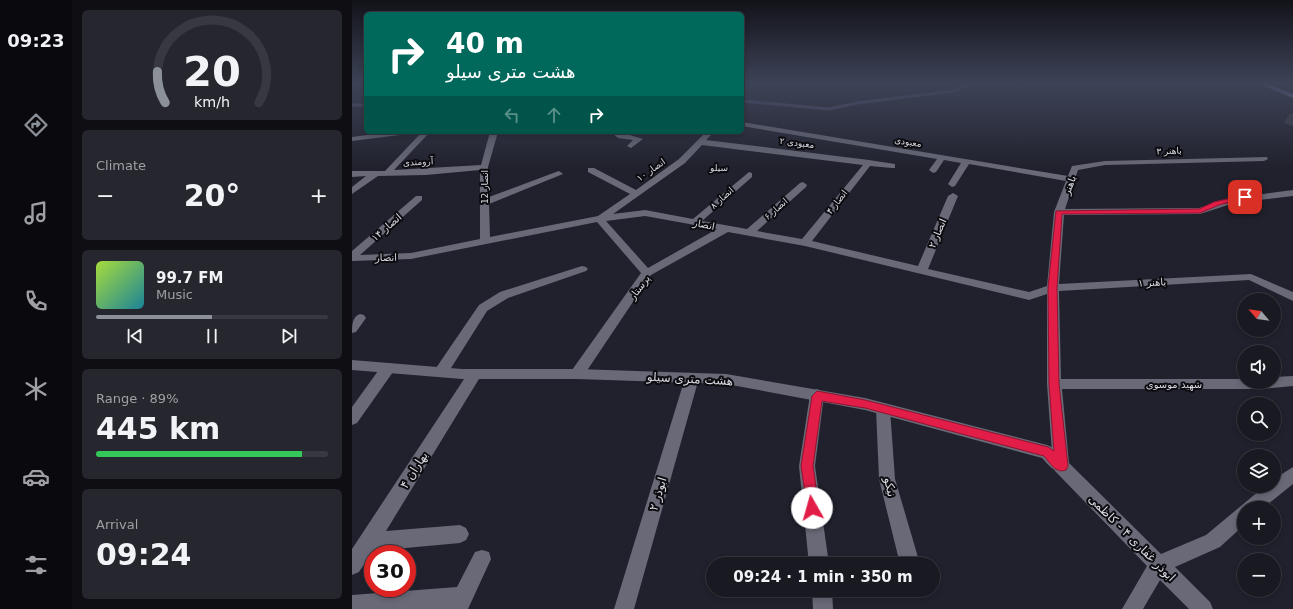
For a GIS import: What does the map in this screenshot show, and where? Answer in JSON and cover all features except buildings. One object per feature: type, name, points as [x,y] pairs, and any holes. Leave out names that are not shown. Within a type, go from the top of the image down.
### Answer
[{"type":"street","name":"معبودی","points":[[744,124],[966,162],[1073,173]]},
{"type":"street","points":[[352,139],[392,134]]},
{"type":"street","points":[[387,173],[424,134]]},
{"type":"street","name":"انصار 12","points":[[485,242],[484,167],[493,134]]},
{"type":"street","points":[[618,134],[621,136],[639,139],[631,146]]},
{"type":"street","name":"انصار ۱۰","points":[[599,219],[682,161],[708,134]]},
{"type":"street","name":"معبودی ۲","points":[[700,142],[892,166]]},
{"type":"street","points":[[933,170],[942,158]]},
{"type":"street","name":"باهنر ۳","points":[[1073,173],[1105,163],[1264,159]]},
{"type":"street","name":"انصار ۴","points":[[805,243],[869,162]]},
{"type":"street","points":[[952,184],[966,162]]},
{"type":"street","name":"آرومندی","points":[[352,174],[484,167]]},
{"type":"street","points":[[591,170],[636,193]]},
{"type":"street","points":[[352,191],[376,173]]},
{"type":"street","name":"باهنر","points":[[1061,466],[1054,384],[1053,288],[1059,212],[1073,173]]},
{"type":"street","points":[[485,202],[559,174]]},
{"type":"street","name":"انصار ۸","points":[[695,222],[749,174]]},
{"type":"street","name":"انصار ۶","points":[[749,233],[803,185]]},
{"type":"street","points":[[1059,212],[1200,211],[1216,204],[1245,197],[1293,193]]},
{"type":"street","name":"انصار ۲","points":[[921,271],[953,196]]},
{"type":"street","name":"انصار ۱۴","points":[[352,257],[419,198]]},
{"type":"street","name":"انصار","points":[[352,257],[411,256],[599,219],[645,213],[805,243],[1029,296],[1053,288]]},
{"type":"street","points":[[599,219],[647,273]]},
{"type":"street","name":"پرستار","points":[[577,374],[647,273],[727,228]]},
{"type":"street","points":[[442,372],[483,308],[504,295],[582,269]]},
{"type":"street","name":"باهنر ۱","points":[[1053,288],[1251,277],[1293,297]]},
{"type":"street","points":[[352,329],[360,318]]},
{"type":"street","name":"هشت متری سیلو","points":[[352,366],[475,374],[577,374],[726,379],[883,409],[1048,452],[1061,466]]},
{"type":"street","points":[[352,419],[388,368]]},
{"type":"street","name":"بهاران ۴","points":[[352,565],[475,374]]},
{"type":"street","name":"ابوذر ۲","points":[[624,609],[692,378]]},
{"type":"street","name":"شهید موسوی","points":[[1054,384],[1261,384],[1293,381]]},
{"type":"street","points":[[817,396],[807,466],[819,557]]},
{"type":"street","name":"نیکو","points":[[883,409],[887,479],[908,557]]},
{"type":"street","name":"ابوذر غفاری ۴ - کاظمی","points":[[1061,466],[1203,609]]},
{"type":"street","points":[[1259,501],[1293,474]]},
{"type":"street","points":[[1132,609],[1158,565],[1213,541],[1237,519]]},
{"type":"street","points":[[368,542],[460,534]]},
{"type":"street","points":[[352,605],[460,603],[482,559]]},
{"type":"street","points":[[822,597],[823,609]]},
{"type":"district","name":"سیلو","points":[[719,168]]},
{"type":"route","points":[[812,508],[807,466],[817,396],[865,404],[1048,452],[1061,466],[1054,384],[1053,288],[1059,212],[1200,211],[1216,204],[1245,197]]}]
